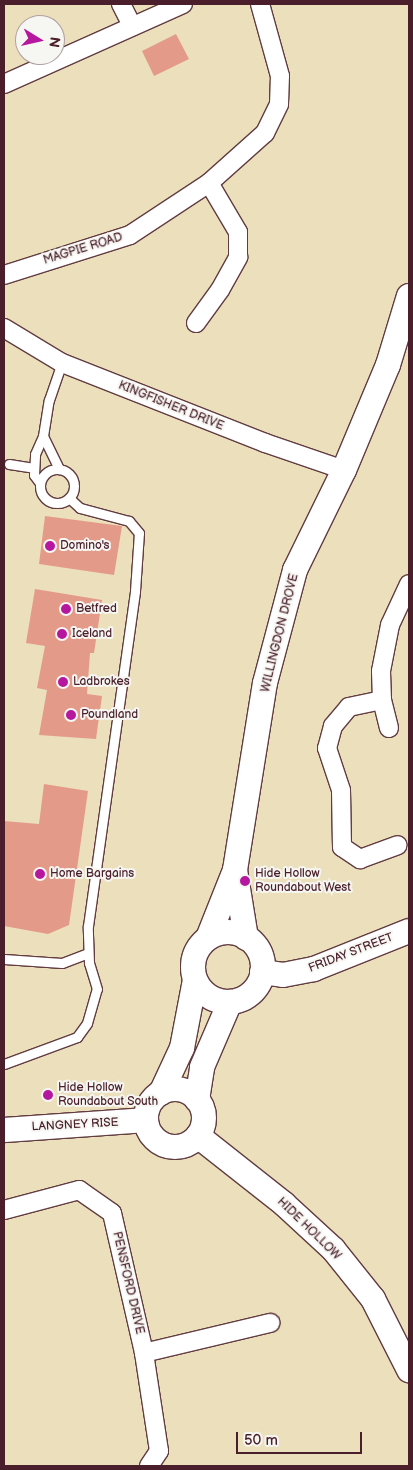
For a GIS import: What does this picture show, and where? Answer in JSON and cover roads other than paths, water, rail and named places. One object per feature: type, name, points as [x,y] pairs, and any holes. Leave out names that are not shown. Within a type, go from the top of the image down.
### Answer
[{"type":"main road","name":"WILLINGDON DROVE","points":[[208,938],[235,870],[265,683],[295,570],[344,470],[388,365],[409,296]]},
{"type":"main road","name":"WILLINGDON DROVE","points":[[235,870],[246,938]]},
{"type":"main road","name":"FRIDAY STREET","points":[[262,972],[283,975],[314,969],[409,931]]},
{"type":"main road","points":[[195,980],[209,997],[230,1002],[255,990],[262,972],[259,953],[246,938],[227,932],[208,938],[194,957],[195,980],[182,1048],[161,1093],[150,1105],[146,1120],[154,1138],[171,1147],[181,1147],[198,1136],[204,1118],[197,1100],[202,1067],[230,1002]]},
{"type":"main road","points":[[161,1093],[180,1090],[197,1100]]},
{"type":"main road","name":"LANGNEY RISE","points":[[4,1130],[146,1120]]},
{"type":"main road","name":"HIDE HOLLOW","points":[[198,1136],[284,1204],[333,1249],[373,1298],[408,1360]]},
{"type":"street","points":[[121,4],[132,26]]},
{"type":"street","points":[[4,84],[184,4]]},
{"type":"street","name":"MAGPIE ROAD","points":[[4,275],[130,235],[209,183],[265,132],[279,104],[280,76],[260,4]]},
{"type":"street","points":[[196,323],[220,290],[238,257],[238,232],[209,183]]},
{"type":"street","name":"KINGFISHER DRIVE","points":[[4,328],[62,363],[265,443],[344,470]]},
{"type":"street","points":[[390,728],[382,700],[381,671],[390,625],[409,584]]},
{"type":"street","points":[[382,700],[349,707],[333,726],[327,748],[341,790],[342,847],[360,859],[398,845]]},
{"type":"street","name":"PENSFORD DRIVE","points":[[4,1210],[80,1190],[112,1213],[144,1353],[159,1451],[149,1466]]},
{"type":"street","points":[[144,1353],[270,1323]]},
{"type":"lane","points":[[43,436],[59,469],[72,477],[74,488],[69,498],[60,503],[49,502],[42,494],[34,468],[35,454],[43,436],[49,400],[62,363]]},
{"type":"lane","points":[[8,464],[34,468]]},
{"type":"lane","points":[[40,483],[46,472],[59,469]]},
{"type":"lane","points":[[4,1064],[78,1037],[88,1023],[97,990],[88,953],[88,926],[135,591],[138,533],[129,521],[80,508],[69,498]]},
{"type":"lane","points":[[4,959],[62,964],[88,953]]},
{"type":"place","name":"Domino's","points":[[50,546]]},
{"type":"place","name":"Betfred","points":[[66,609]]},
{"type":"place","name":"Iceland","points":[[62,634]]},
{"type":"place","name":"Ladbrokes","points":[[63,682]]},
{"type":"place","name":"Poundland","points":[[71,715]]},
{"type":"place","name":"Home Bargains","points":[[40,874]]},
{"type":"place","name":"Hide Hollow Roundabout West","points":[[245,881]]},
{"type":"place","name":"Hide Hollow Roundabout South","points":[[48,1095]]}]
